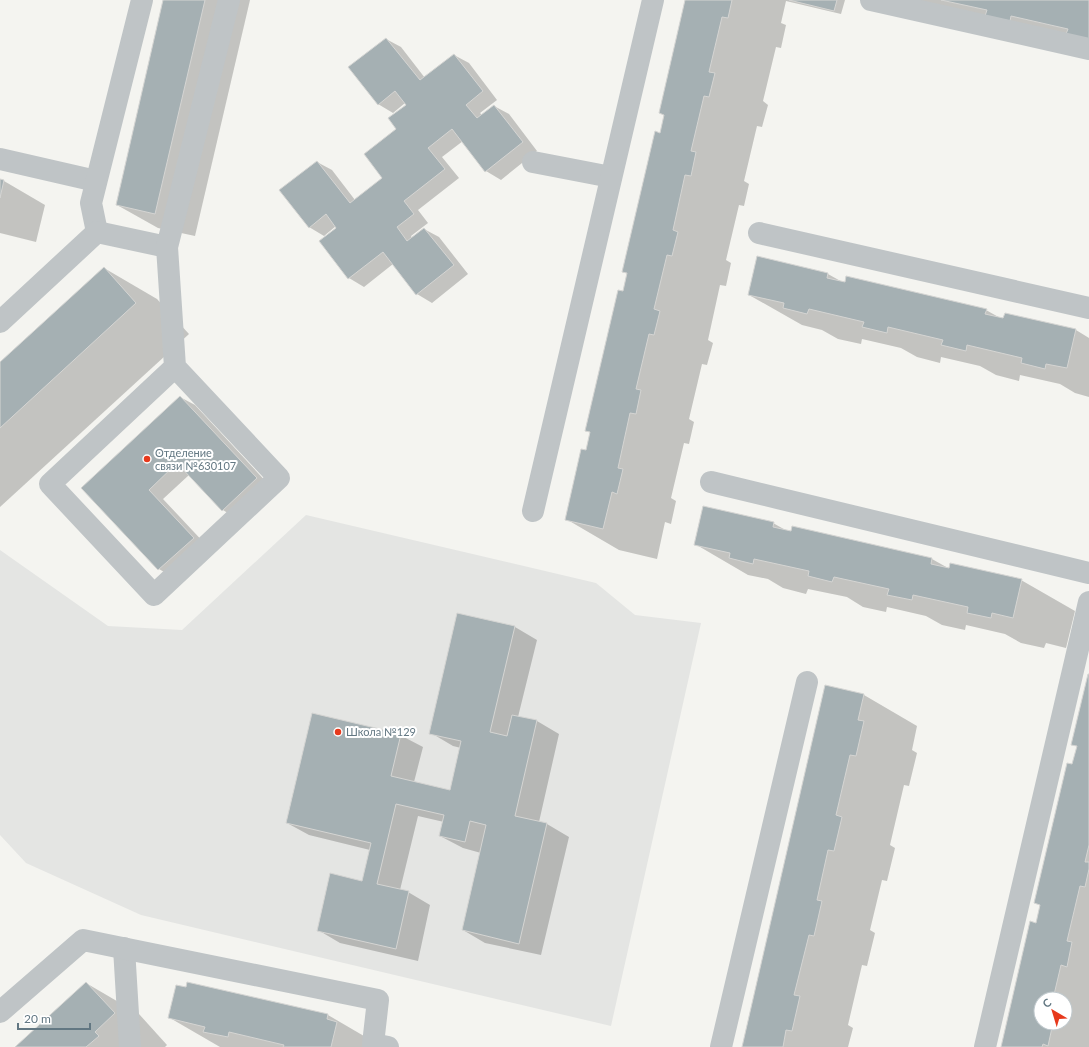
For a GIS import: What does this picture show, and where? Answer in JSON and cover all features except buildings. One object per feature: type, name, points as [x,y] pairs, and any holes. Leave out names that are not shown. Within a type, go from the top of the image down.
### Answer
[{"type":"lane","points":[[97,232],[91,203],[142,0]]},
{"type":"lane","points":[[175,367],[50,484],[154,595],[279,478],[175,367],[167,247],[228,0]]},
{"type":"lane","points":[[533,511],[653,0]]},
{"type":"lane","points":[[871,0],[1089,49]]},
{"type":"lane","points":[[0,159],[96,182]]},
{"type":"lane","points":[[533,162],[611,177]]},
{"type":"lane","points":[[97,232],[167,247]]},
{"type":"lane","points":[[0,322],[97,232]]},
{"type":"lane","points":[[759,232],[1089,308]]},
{"type":"lane","points":[[712,482],[1089,574]]},
{"type":"lane","points":[[985,1047],[1084,641],[1089,602]]},
{"type":"lane","points":[[722,1047],[807,682]]},
{"type":"lane","points":[[0,1012],[83,940],[378,1000],[373,1044],[388,1047]]},
{"type":"lane","points":[[124,948],[130,1047]]},
{"type":"shaded area","name":"Школа №129","points":[[306,515],[596,583],[635,615],[701,623],[611,1026],[141,915],[26,863],[0,835],[0,550],[108,626],[182,630]]},
{"type":"place","name":"Отделение связи №630107","points":[[147,459]]},
{"type":"place","name":"Школа №129","points":[[338,732]]}]
